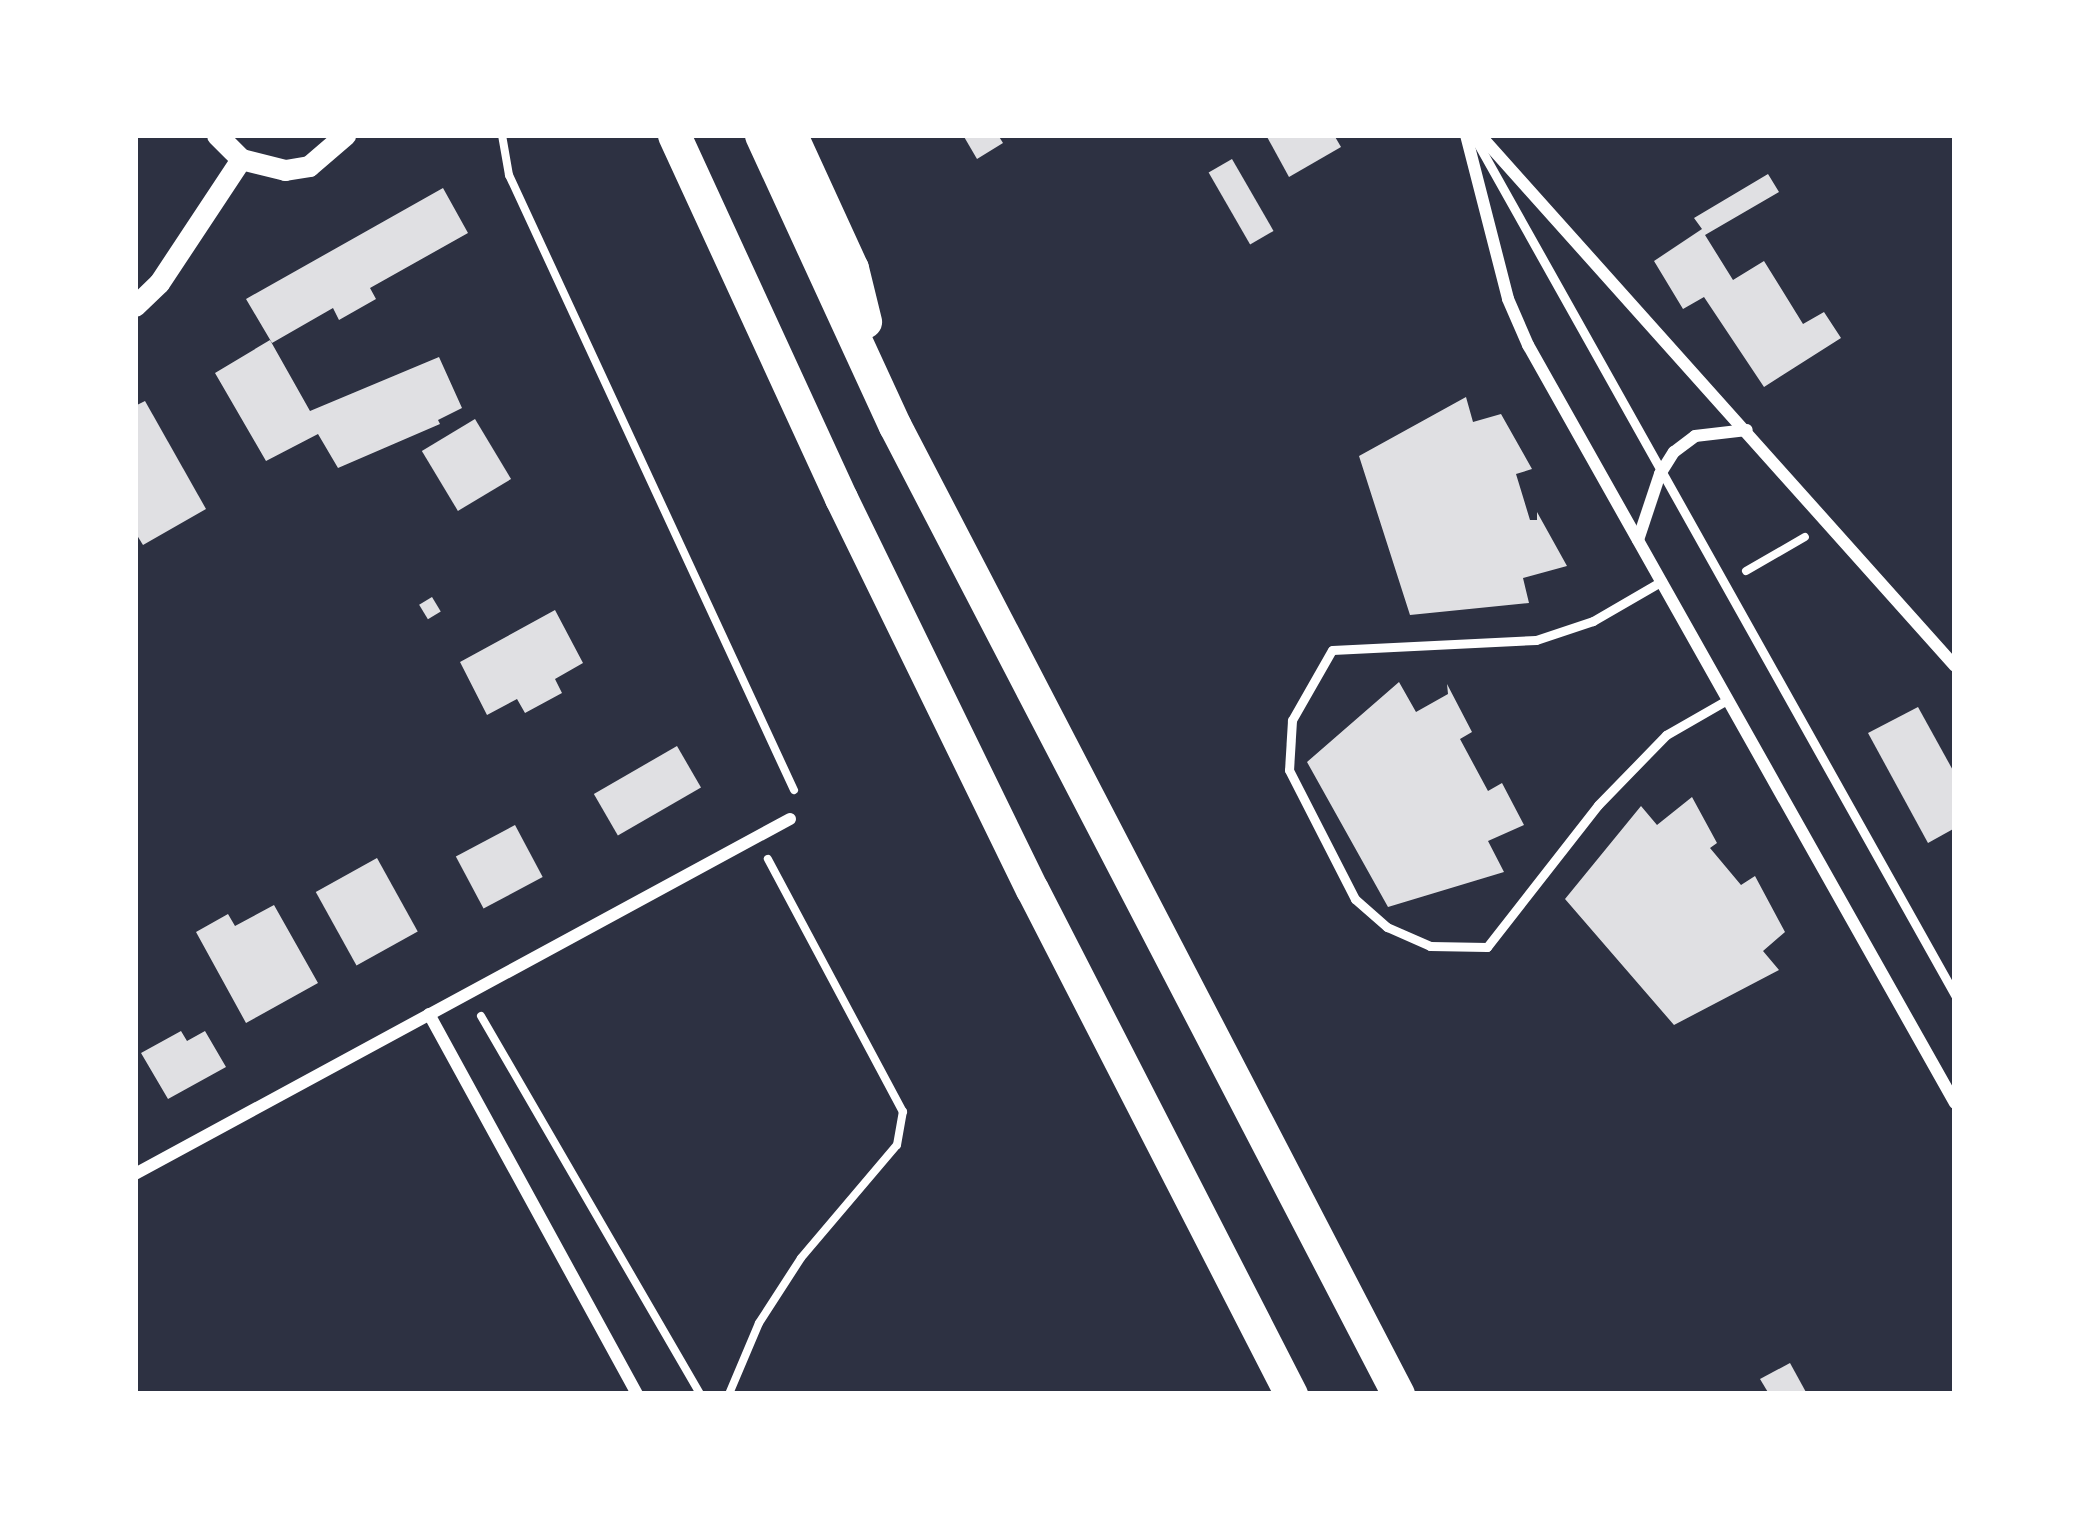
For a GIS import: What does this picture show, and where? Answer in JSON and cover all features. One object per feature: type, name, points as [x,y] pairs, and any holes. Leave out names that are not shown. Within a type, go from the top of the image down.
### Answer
[{"type":"highway","points":[[674,135],[842,498],[1032,889],[1292,1394]]},
{"type":"highway","points":[[761,135],[884,398],[1398,1394]]},
{"type":"highway","points":[[791,135],[852,268],[884,398]]},
{"type":"street","points":[[222,138],[241,159],[285,170],[309,166],[345,135]]},
{"type":"street","points":[[1473,135],[1747,430],[1955,666]]},
{"type":"street","points":[[1473,135],[1508,299],[1528,345],[1955,1103]]},
{"type":"street","points":[[135,306],[159,283],[241,159]]},
{"type":"street","points":[[1638,539],[1660,473],[1674,452],[1695,436],[1747,430]]},
{"type":"street","points":[[135,1174],[790,818]]},
{"type":"street","points":[[429,1014],[637,1394]]},
{"type":"lane","points":[[1473,135],[1955,995]]},
{"type":"lane","points":[[1662,581],[1593,621],[1536,640],[1332,650],[1292,719],[1288,770],[1354,899],[1387,927],[1430,946],[1487,947],[1598,806],[1666,735],[1727,700]]},
{"type":"path","points":[[502,135],[509,175],[798,799],[790,818]]},
{"type":"path","points":[[1744,572],[1809,535]]},
{"type":"path","points":[[729,1394],[759,1323],[801,1258],[897,1145],[903,1112],[757,836]]},
{"type":"path","points":[[467,993],[700,1394]]},
{"type":"building","points":[[963,135],[998,135],[1003,143],[977,159]]},
{"type":"building","points":[[1266,135],[1334,135],[1341,147],[1289,177]]},
{"type":"building","points":[[1232,159],[1274,231],[1250,244],[1209,172]]},
{"type":"building","points":[[1768,174],[1779,192],[1705,235],[1733,280],[1764,261],[1803,324],[1824,312],[1841,338],[1764,387],[1704,297],[1683,309],[1654,261],[1702,229],[1694,218]]},
{"type":"building","points":[[443,188],[468,233],[370,288],[376,299],[339,320],[333,308],[272,343],[246,299]]},
{"type":"building","points":[[270,340],[310,411],[439,357],[462,408],[438,420],[440,424],[338,468],[318,434],[266,461],[215,373]]},
{"type":"building","points":[[1466,397],[1473,422],[1501,414],[1532,469],[1516,474],[1530,520],[1537,520],[1537,512],[1567,566],[1523,578],[1529,603],[1410,615],[1359,456]]},
{"type":"building","points":[[145,401],[206,509],[143,545],[135,532],[135,406]]},
{"type":"building","points":[[475,419],[511,479],[458,511],[422,451]]},
{"type":"building","points":[[432,597],[441,612],[428,619],[419,605]]},
{"type":"building","points":[[555,610],[583,663],[555,679],[562,693],[525,713],[517,699],[487,715],[460,662]]},
{"type":"building","points":[[1399,682],[1416,712],[1448,694],[1447,684],[1472,732],[1460,739],[1488,791],[1502,783],[1524,825],[1488,841],[1504,872],[1388,907],[1307,762]]},
{"type":"building","points":[[1918,707],[1955,774],[1955,828],[1928,843],[1868,733]]},
{"type":"building","points":[[677,746],[701,788],[618,836],[594,794]]},
{"type":"building","points":[[1692,797],[1717,843],[1710,848],[1741,885],[1755,876],[1785,932],[1763,951],[1779,970],[1674,1025],[1565,899],[1641,806],[1657,825]]},
{"type":"building","points":[[515,825],[543,877],[484,909],[456,856]]},
{"type":"building","points":[[377,858],[418,931],[357,965],[316,892]]},
{"type":"building","points":[[274,905],[318,983],[246,1023],[196,932],[228,914],[235,926]]},
{"type":"building","points":[[181,1031],[187,1041],[205,1031],[226,1067],[168,1099],[141,1053]]},
{"type":"building","points":[[1790,1363],[1807,1394],[1769,1394],[1760,1379]]}]
